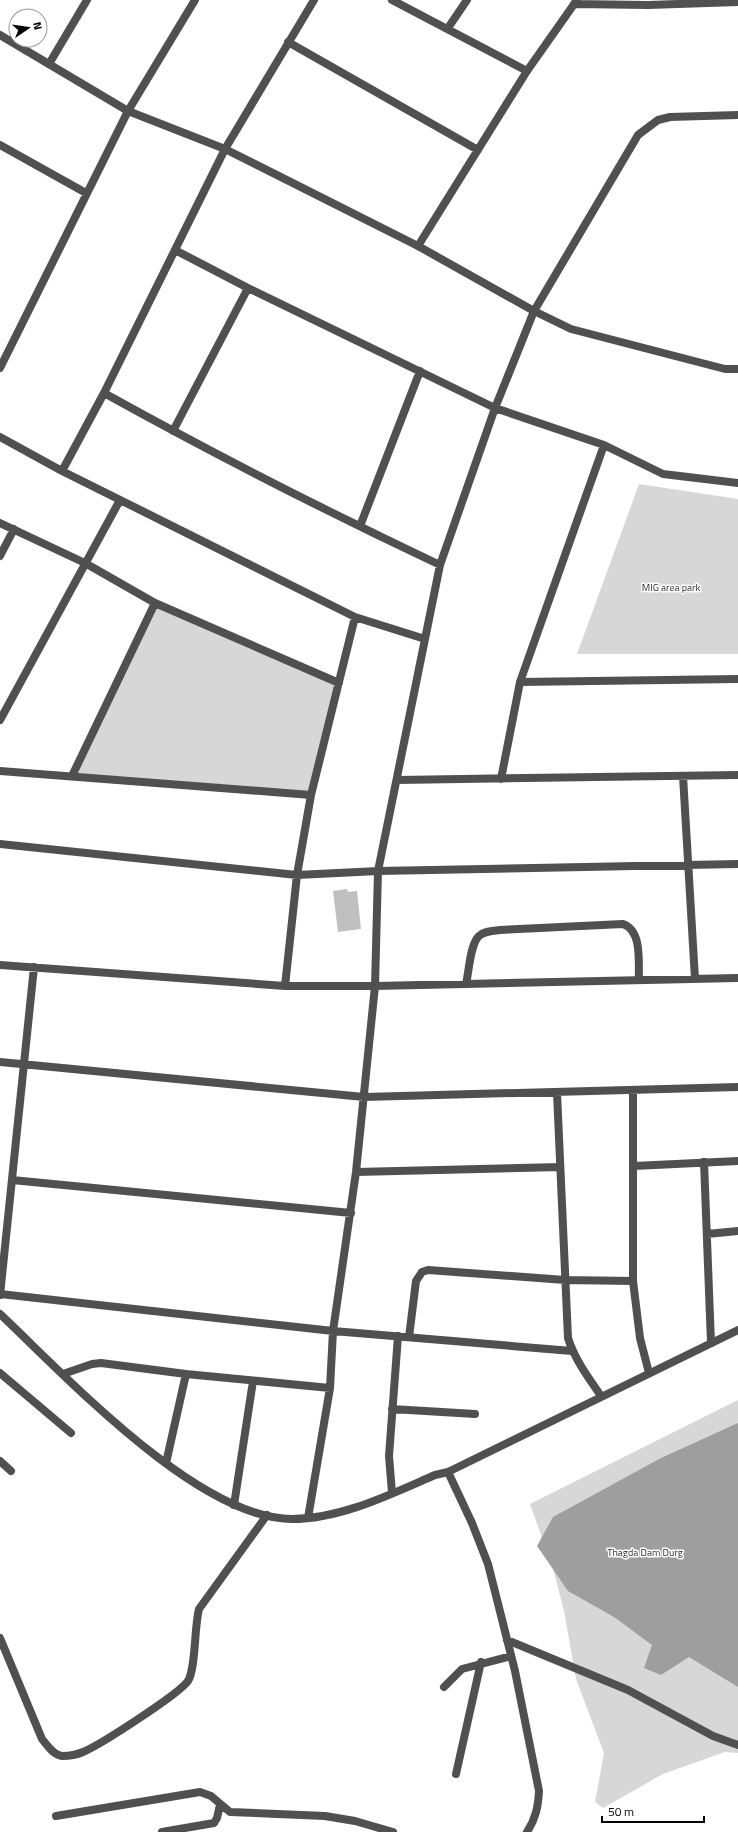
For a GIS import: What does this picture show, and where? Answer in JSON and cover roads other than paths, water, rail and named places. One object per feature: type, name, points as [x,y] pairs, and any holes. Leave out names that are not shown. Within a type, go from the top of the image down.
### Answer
[{"type":"street","points":[[49,64],[87,0]]},
{"type":"street","points":[[0,368],[128,111],[195,0]]},
{"type":"street","points":[[62,471],[104,393],[225,149],[314,0]]},
{"type":"street","points":[[392,0],[527,70]]},
{"type":"street","points":[[448,28],[467,0]]},
{"type":"street","points":[[418,246],[527,70],[575,2],[648,5],[737,1]]},
{"type":"street","points":[[0,35],[128,111],[225,149],[418,246],[534,311],[571,329],[725,369],[738,369]]},
{"type":"street","points":[[288,42],[478,150]]},
{"type":"street","points":[[308,1518],[330,1388],[333,1331],[356,1172],[375,986],[378,871],[440,565],[495,408],[534,311],[638,135],[646,127],[658,120],[670,117],[738,115]]},
{"type":"street","points":[[0,145],[86,193]]},
{"type":"street","points":[[175,250],[248,288],[495,408],[604,445],[663,474],[738,483]]},
{"type":"street","points":[[173,431],[248,288]]},
{"type":"street","points":[[360,526],[420,371]]},
{"type":"street","points":[[104,393],[173,431],[440,565]]},
{"type":"street","points":[[0,437],[62,471],[356,617],[425,639]]},
{"type":"street","points":[[501,779],[520,682],[604,445]]},
{"type":"street","points":[[0,720],[120,500]]},
{"type":"street","points":[[0,522],[85,564],[155,603],[339,683]]},
{"type":"street","points":[[0,556],[14,529]]},
{"type":"street","points":[[72,776],[155,603]]},
{"type":"street","points":[[285,986],[297,875],[311,795],[356,617]]},
{"type":"street","points":[[520,682],[738,679]]},
{"type":"street","points":[[0,771],[311,795]]},
{"type":"street","points":[[397,780],[738,775]]},
{"type":"street","points":[[683,776],[687,865],[695,979]]},
{"type":"street","points":[[0,844],[297,875],[378,871],[738,864]]},
{"type":"street","points":[[466,984],[474,944],[478,936],[482,933],[500,930],[623,924],[632,929],[636,938],[639,980]]},
{"type":"street","points":[[0,965],[285,986],[375,986],[738,978]]},
{"type":"street","points":[[34,967],[0,1294],[333,1331],[572,1351]]},
{"type":"street","points":[[0,1062],[364,1097],[738,1088]]},
{"type":"street","points":[[633,1091],[633,1281],[640,1338],[649,1373]]},
{"type":"street","points":[[557,1093],[564,1280],[568,1338],[572,1351],[582,1369],[601,1396]]},
{"type":"street","points":[[634,1166],[738,1160]]},
{"type":"street","points":[[704,1162],[711,1343]]},
{"type":"street","points":[[356,1172],[560,1167]]},
{"type":"street","points":[[12,1180],[351,1213]]},
{"type":"street","points":[[707,1234],[738,1231]]},
{"type":"street","points":[[409,1337],[416,1281],[422,1272],[434,1270],[564,1280],[633,1281]]},
{"type":"street","points":[[0,1314],[96,1405],[166,1463],[206,1492],[251,1513],[291,1519],[308,1518],[359,1508],[435,1475],[448,1472],[738,1330]]},
{"type":"street","points":[[392,1493],[389,1456],[398,1336]]},
{"type":"street","points":[[63,1374],[92,1364],[101,1363],[186,1374],[330,1388]]},
{"type":"street","points":[[0,1373],[71,1433]]},
{"type":"street","points":[[166,1463],[186,1374]]},
{"type":"street","points":[[234,1505],[253,1381]]},
{"type":"street","points":[[392,1409],[475,1414]]},
{"type":"street","points":[[0,1461],[11,1471]]},
{"type":"street","points":[[448,1472],[481,1544],[511,1656],[538,1790],[538,1805],[534,1821],[527,1832]]},
{"type":"street","points":[[0,1638],[42,1739],[51,1751],[60,1756],[71,1756],[83,1752],[103,1742],[178,1690],[188,1680],[192,1669],[195,1622],[199,1609],[267,1515]]},
{"type":"street","points":[[507,1640],[628,1690],[713,1736],[738,1745]]},
{"type":"street","points":[[444,1687],[462,1669],[481,1662],[511,1656]]},
{"type":"street","points":[[456,1774],[481,1662]]},
{"type":"street","points":[[56,1816],[200,1792],[211,1796],[230,1812],[325,1816],[355,1821],[393,1832]]},
{"type":"street","points":[[162,1832],[214,1823],[218,1818],[220,1805]]},
{"type":"park label","name":"MIG area park","points":[[671,587]]},
{"type":"park label","name":"Thagda Dam Durg","points":[[645,1552]]}]
